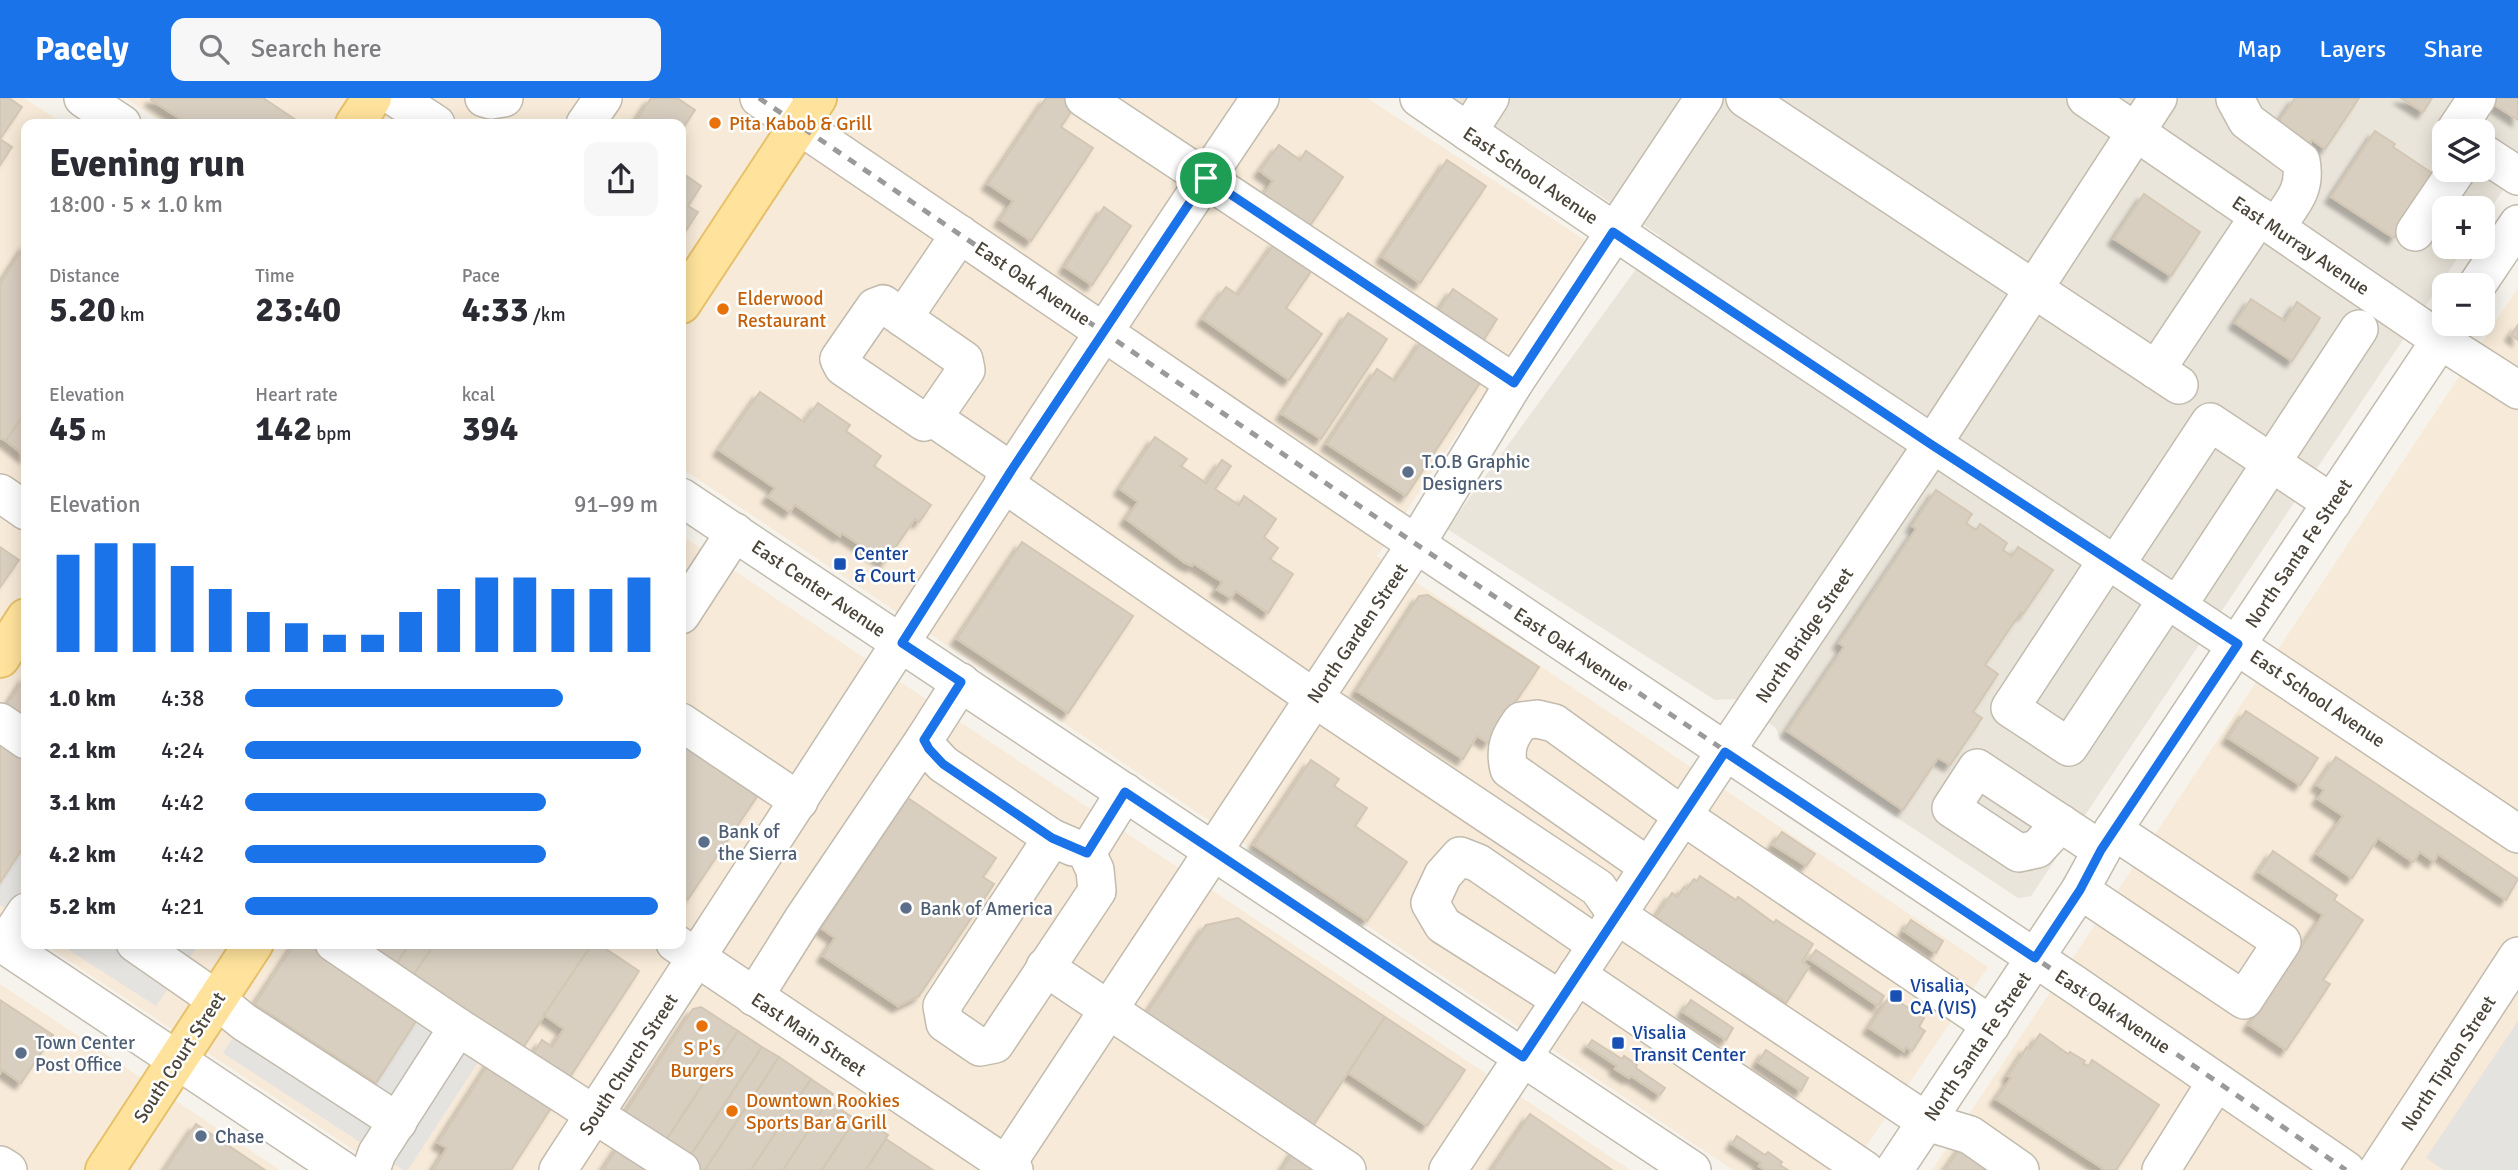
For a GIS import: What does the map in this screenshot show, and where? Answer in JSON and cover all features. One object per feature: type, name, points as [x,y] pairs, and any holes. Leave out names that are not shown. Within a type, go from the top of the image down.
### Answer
[{"type":"main road","points":[[358,119],[372,98]]},
{"type":"main road","points":[[686,289],[808,111]]},
{"type":"main road","points":[[0,658],[21,626]]},
{"type":"main road","name":"South Court Street","points":[[105,1170],[250,949]]},
{"type":"street","points":[[83,98],[114,119]]},
{"type":"street","points":[[396,98],[428,119]]},
{"type":"street","points":[[484,98],[504,98]]},
{"type":"street","points":[[588,119],[603,98]]},
{"type":"street","name":"East Oak Avenue","points":[[759,98],[808,111],[960,234],[2346,1170]]},
{"type":"street","points":[[1084,98],[1514,383]]},
{"type":"street","name":"South Church Street","points":[[558,1170],[596,1114],[686,951],[799,801],[1007,477],[1260,98]]},
{"type":"street","name":"East School Avenue","points":[[1419,98],[1613,232],[1932,445],[2238,644],[2518,834]]},
{"type":"street","points":[[1468,132],[1490,98]]},
{"type":"street","name":"North Garden Street","points":[[1010,1167],[1109,1010],[1416,544],[1514,383],[1704,98]]},
{"type":"street","points":[[1745,98],[2168,377],[2267,222],[2302,188],[2301,161],[2247,121],[2234,98]]},
{"type":"street","name":"East Murray Avenue","points":[[2086,98],[2267,222],[2432,324]]},
{"type":"street","name":"North Bridge Street","points":[[1448,1170],[1932,445],[2158,98]]},
{"type":"street","points":[[2463,119],[2477,98]]},
{"type":"street","points":[[2495,161],[2518,176]]},
{"type":"street","points":[[2415,232],[2449,182]]},
{"type":"street","points":[[2485,273],[2518,225]]},
{"type":"street","points":[[903,318],[960,234]]},
{"type":"street","points":[[883,304],[964,360],[967,370],[933,418],[923,422],[843,367],[839,359],[875,307],[883,304]]},
{"type":"street","points":[[2332,503],[2271,462],[2210,422],[2010,708],[2069,747],[2271,462],[2359,329]]},
{"type":"street","name":"North Santa Fe Street","points":[[1894,1170],[2080,890],[2107,840],[2442,336]]},
{"type":"street","name":"East Murray Avenue","points":[[2450,336],[2518,390]]},
{"type":"street","points":[[933,418],[1007,477],[1314,698],[1598,888],[1617,915],[1927,1122],[1970,1135],[2020,1170]]},
{"type":"street","points":[[0,493],[21,508]]},
{"type":"street","name":"East Center Avenue","points":[[686,500],[1692,1170]]},
{"type":"street","points":[[686,607],[735,532]]},
{"type":"street","points":[[754,997],[961,682]]},
{"type":"street","points":[[1649,867],[1509,769],[1505,754],[1508,739],[1521,721],[1537,719],[1554,723],[1683,816],[1990,1025]]},
{"type":"street","points":[[0,722],[21,737]]},
{"type":"street","points":[[686,725],[799,801]]},
{"type":"street","points":[[924,740],[943,764],[1052,838],[1087,853],[1095,870],[1097,891],[995,1044],[980,1047],[944,1023],[942,1006],[1052,838]]},
{"type":"street","points":[[1087,853],[1125,792]]},
{"type":"street","points":[[2061,823],[2107,840],[2282,942],[2244,1000],[2080,890]]},
{"type":"street","points":[[1597,945],[1478,863],[1460,856],[1443,875],[1430,903],[1443,925],[1569,987],[1865,1170]]},
{"type":"street","points":[[21,919],[2,944],[342,1170]]},
{"type":"street","points":[[144,949],[244,1022],[398,1122]]},
{"type":"street","points":[[343,949],[458,1027],[681,1170]]},
{"type":"street","name":"East Main Street","points":[[686,951],[1010,1167]]},
{"type":"street","name":"North Tipton Street","points":[[2378,1170],[2518,956]]},
{"type":"street","points":[[1045,967],[1347,1170]]},
{"type":"street","points":[[372,1170],[377,1153],[458,1027]]},
{"type":"street","points":[[2175,1165],[2216,1082]]},
{"type":"street","points":[[0,1165],[8,1170]]},
{"type":"shaded area","points":[[0,98],[24,98],[56,119],[21,119],[21,930],[0,915]]},
{"type":"shaded area","points":[[125,98],[1367,98],[1585,240],[1377,556],[1988,967],[1850,1170],[1733,1170],[686,471],[686,119],[157,119]]},
{"type":"shaded area","points":[[1453,98],[2518,98],[2518,168],[2495,202],[2495,196],[2432,196],[2432,259],[2457,259],[2448,273],[2432,273],[2432,296],[2031,896],[2018,898],[1780,740],[1776,728],[1734,699],[1715,700],[1447,529],[1660,236]]},
{"type":"shaded area","points":[[2518,288],[2518,1170],[1932,1170],[2486,336],[2495,336],[2495,323]]},
{"type":"shaded area","points":[[686,538],[1630,1170],[384,1170],[51,949],[686,949]]},
{"type":"shaded area","points":[[21,850],[21,919],[0,905],[0,882]]},
{"type":"shaded area","points":[[67,949],[196,949],[156,1006]]},
{"type":"shaded area","points":[[0,984],[280,1170],[0,1170]]},
{"type":"shaded area","points":[[255,1004],[375,1083],[418,1018],[481,1058],[408,1170],[403,1170],[223,1053]]},
{"type":"shaded area","points":[[2518,1021],[2518,1170],[2444,1170],[2426,1158]]},
{"type":"building","points":[[0,98],[9,98],[22,107],[0,139]]},
{"type":"building","points":[[263,98],[294,119],[180,119],[151,100]]},
{"type":"building","points":[[651,98],[677,98],[695,110],[686,124],[686,119],[637,119]]},
{"type":"building","points":[[1046,98],[1066,98],[1076,104],[1061,127],[1093,148],[1031,241],[1000,220],[1013,201],[988,184]]},
{"type":"building","points":[[2295,98],[2359,98],[2325,149],[2312,140],[2308,147],[2276,126]]},
{"type":"building","points":[[2401,98],[2432,98],[2423,112]]},
{"type":"building","points":[[2496,98],[2518,98],[2518,120],[2493,104]]},
{"type":"building","points":[[2375,131],[2395,144],[2393,147],[2432,173],[2432,180],[2394,238],[2331,197]]},
{"type":"building","points":[[0,139],[12,147],[0,165]]},
{"type":"building","points":[[1279,145],[1300,160],[1306,151],[1343,177],[1303,236],[1257,204],[1273,181],[1260,171]]},
{"type":"building","points":[[1447,160],[1486,186],[1420,283],[1382,257]]},
{"type":"building","points":[[686,176],[701,186],[688,206],[698,212],[686,230]]},
{"type":"building","points":[[2144,194],[2200,232],[2171,276],[2114,239]]},
{"type":"building","points":[[1104,207],[1131,226],[1092,285],[1065,267]]},
{"type":"building","points":[[1276,241],[1314,267],[1286,308],[1322,334],[1289,380],[1203,319],[1226,287],[1238,295]]},
{"type":"building","points":[[21,252],[21,418],[6,441],[0,438],[0,284]]},
{"type":"building","points":[[1453,289],[1497,319],[1479,347],[1434,318]]},
{"type":"building","points":[[2251,299],[2285,321],[2297,302],[2320,318],[2292,361],[2235,323]]},
{"type":"building","points":[[1348,313],[1387,339],[1321,439],[1282,414]]},
{"type":"building","points":[[2518,325],[2518,340],[2511,335]]},
{"type":"building","points":[[1423,339],[1483,378],[1406,496],[1327,444],[1377,369],[1395,381]]},
{"type":"building","points":[[760,392],[804,422],[818,403],[850,425],[846,431],[881,456],[874,466],[931,505],[919,522],[915,519],[885,562],[842,533],[840,536],[795,505],[790,512],[768,497],[775,488],[719,450]]},
{"type":"building","points":[[21,418],[21,453],[6,441]]},
{"type":"building","points":[[1155,437],[1187,459],[1181,466],[1206,483],[1222,460],[1231,466],[1215,489],[1239,505],[1244,496],[1276,519],[1264,537],[1278,548],[1270,559],[1293,574],[1268,613],[1236,591],[1231,598],[1217,590],[1222,582],[1193,563],[1192,566],[1185,563],[1126,519],[1138,502],[1120,489]]},
{"type":"building","points":[[1936,490],[1972,514],[1966,523],[1976,530],[1980,524],[2007,543],[2003,550],[2012,556],[2018,547],[2053,570],[1985,665],[1998,674],[1973,712],[1982,718],[1950,765],[1938,758],[1903,810],[1787,731],[1844,647],[1839,643],[1916,529],[1912,526]]},
{"type":"building","points":[[1022,542],[1133,616],[1068,713],[957,639]]},
{"type":"building","points":[[0,547],[19,560],[0,587]]},
{"type":"building","points":[[1428,595],[1539,667],[1488,743],[1477,736],[1463,759],[1357,691],[1419,596]]},
{"type":"building","points":[[21,684],[21,722],[4,710]]},
{"type":"building","points":[[2246,711],[2318,758],[2300,785],[2228,738]]},
{"type":"building","points":[[0,731],[21,746],[21,851],[0,883]]},
{"type":"building","name":"Bank of the Sierra","points":[[686,743],[762,789],[688,899],[686,898]]},
{"type":"building","points":[[2336,757],[2518,879],[2506,900],[2438,854],[2434,862],[2420,852],[2413,862],[2378,838],[2352,878],[2317,854],[2343,816],[2318,799],[2324,790],[2317,785]]},
{"type":"building","points":[[1311,760],[1339,779],[1334,786],[1367,808],[1355,826],[1407,862],[1367,921],[1254,845]]},
{"type":"building","name":"Bank of America","points":[[908,798],[996,858],[983,877],[994,884],[919,996],[898,1006],[823,956],[835,938],[821,928]]},
{"type":"building","points":[[1782,832],[1815,854],[1806,866],[1773,845]]},
{"type":"building","points":[[2273,851],[2337,895],[2334,900],[2363,920],[2323,980],[2330,984],[2286,1050],[2249,1025],[2323,915],[2259,872]]},
{"type":"building","points":[[1700,876],[1736,900],[1738,897],[1774,923],[1776,920],[1813,944],[1802,962],[1809,967],[1786,1003],[1742,972],[1740,976],[1660,923],[1661,920],[1656,917],[1672,893],[1677,897],[1684,887],[1687,889],[1694,879],[1697,881]]},
{"type":"building","points":[[1238,918],[1385,1017],[1308,1133],[1141,1022],[1206,925]]},
{"type":"building","points":[[1911,920],[1943,941],[1936,953],[1904,931]]},
{"type":"building","points":[[291,949],[315,949],[418,1018],[376,1083],[255,1004]]},
{"type":"building","points":[[373,949],[406,949],[394,968]]},
{"type":"building","points":[[406,949],[431,949],[413,976],[396,965]]},
{"type":"building","points":[[431,949],[589,949],[518,1055],[409,982]]},
{"type":"building","points":[[589,949],[606,949],[639,971],[566,1083],[530,1059],[542,1040],[552,1047],[564,1029],[544,1015]]},
{"type":"building","points":[[1816,950],[1884,996],[1878,1006],[1809,959]]},
{"type":"building","points":[[1890,996],[1924,1018],[1919,1027],[1925,1031],[1912,1051],[1906,1047],[1904,1051],[1869,1028]]},
{"type":"building","name":"Town Center Post Office","points":[[0,1000],[53,1035],[21,1083],[2,1070],[0,1074]]},
{"type":"building","points":[[1691,1000],[1733,1028],[1726,1040],[1683,1012]]},
{"type":"building","points":[[701,1007],[738,1031],[661,1148],[620,1121],[693,1009]]},
{"type":"building","points":[[1385,1017],[1465,1070],[1427,1126],[1348,1073]]},
{"type":"building","points":[[738,1031],[762,1047],[685,1164],[661,1148]]},
{"type":"building","points":[[2040,1034],[2068,1054],[2070,1052],[2085,1061],[2083,1064],[2089,1066],[2092,1060],[2159,1105],[2116,1170],[2105,1170],[1996,1099],[2011,1078],[2008,1076],[2027,1047],[2030,1049]]},
{"type":"building","points":[[1592,1040],[1637,1065],[1636,1068],[1665,1088],[1660,1095],[1615,1069],[1617,1066],[1588,1046]]},
{"type":"building","name":"Downtown Rookies Sports Bar & Grill","points":[[762,1047],[779,1057],[705,1170],[694,1170],[685,1164]]},
{"type":"building","points":[[1766,1050],[1808,1078],[1801,1091],[1758,1062]]},
{"type":"building","points":[[779,1057],[811,1079],[751,1170],[705,1170]]},
{"type":"building","points":[[492,1059],[556,1100],[511,1170],[433,1170],[447,1148],[438,1143]]},
{"type":"building","points":[[811,1079],[833,1094],[783,1170],[751,1170]]},
{"type":"building","points":[[828,1101],[855,1119],[822,1170],[783,1170]]},
{"type":"building","points":[[1530,1114],[1612,1170],[1492,1170]]},
{"type":"building","points":[[858,1115],[888,1135],[866,1170],[822,1170]]},
{"type":"building","name":"Chase","points":[[196,1124],[265,1170],[165,1170]]},
{"type":"building","points":[[1737,1136],[1765,1155],[1768,1152],[1788,1170],[1765,1170],[1759,1166],[1761,1163],[1732,1144]]},
{"type":"building","points":[[886,1139],[933,1170],[866,1170]]},
{"type":"building","points":[[1964,1143],[2004,1170],[1945,1170]]},
{"type":"building","points":[[620,1144],[660,1170],[603,1170]]},
{"type":"building","points":[[1296,1148],[1330,1170],[1282,1170]]},
{"type":"railway","points":[[759,98],[2346,1170]]},
{"type":"place","name":"Pita Kabob & Grill","points":[[715,123]]},
{"type":"place","name":"Elderwood Restaurant","points":[[723,309]]},
{"type":"place","name":"T.O.B Graphic Designers","points":[[1408,472]]},
{"type":"place","name":"Center & Court","points":[[840,564]]},
{"type":"place","name":"Bank of the Sierra","points":[[704,842]]},
{"type":"place","name":"Bank of America","points":[[906,908]]},
{"type":"place","name":"Visalia, CA (VIS)","points":[[1896,996]]},
{"type":"place","name":"S P's Burgers","points":[[702,1026]]},
{"type":"place","name":"Visalia Transit Center","points":[[1618,1043]]},
{"type":"place","name":"Town Center Post Office","points":[[21,1053]]},
{"type":"place","name":"Downtown Rookies Sports Bar & Grill","points":[[732,1111]]},
{"type":"place","name":"Chase","points":[[201,1136]]},
{"type":"route","points":[[1206,178],[1514,383],[1613,232],[1932,445],[2238,644],[2101,850],[2080,890],[2035,958],[1725,752],[1523,1057],[1125,792],[1087,853],[1052,838],[943,764],[924,740],[961,682],[902,643],[1011,471],[1206,178]]}]
